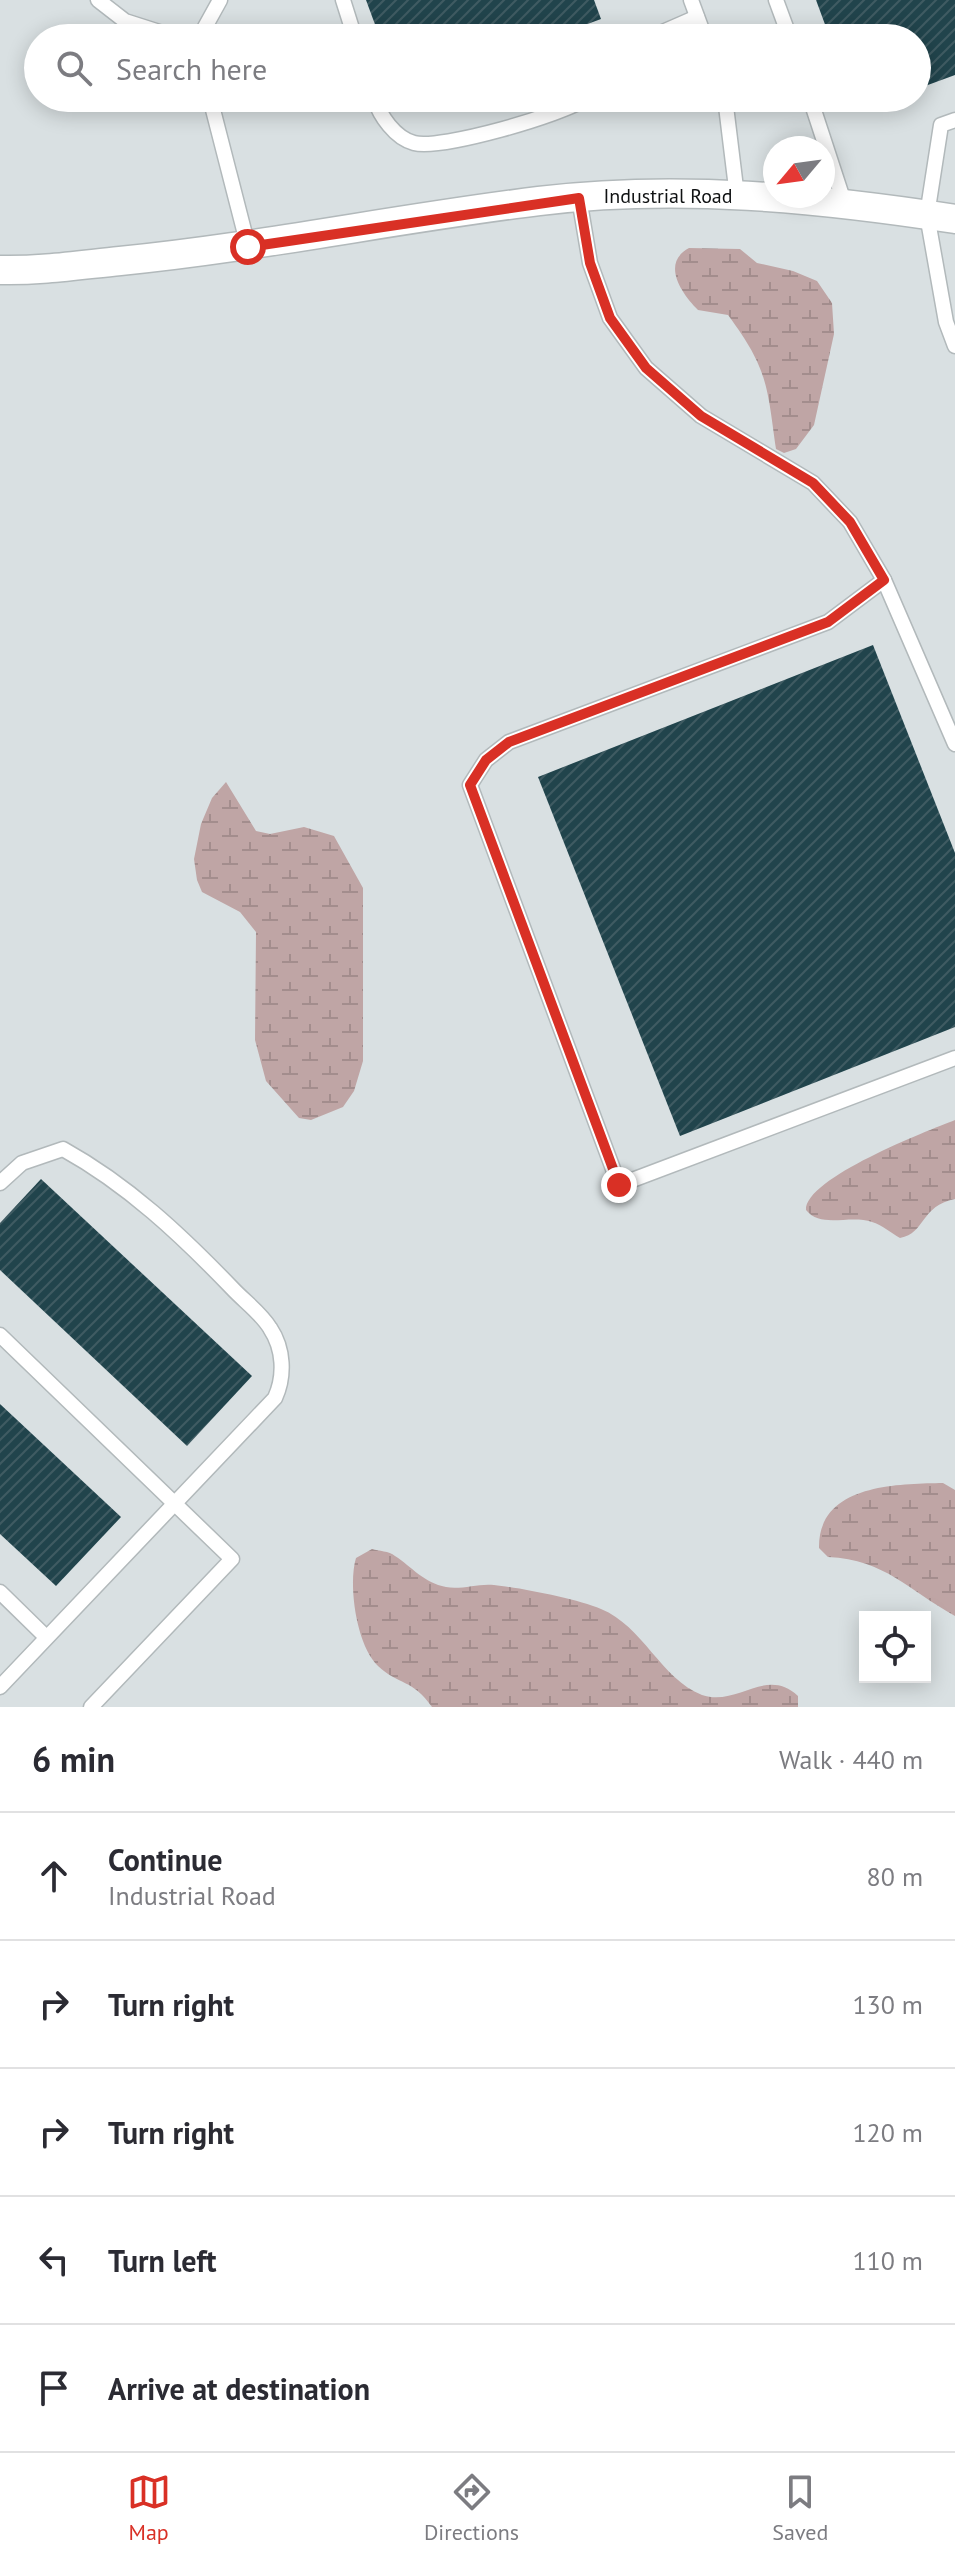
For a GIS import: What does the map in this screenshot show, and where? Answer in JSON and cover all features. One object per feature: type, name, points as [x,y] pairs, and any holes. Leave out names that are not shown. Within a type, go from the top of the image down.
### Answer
[{"type":"street","name":"Industrial Road","points":[[0,270],[38,271],[248,247],[579,198],[693,192],[845,205],[955,219]]},
{"type":"lane","points":[[98,0],[125,21],[134,24]]},
{"type":"lane","points":[[207,24],[220,0]]},
{"type":"lane","points":[[343,0],[351,24]]},
{"type":"lane","points":[[691,0],[700,24]]},
{"type":"lane","points":[[776,0],[785,24]]},
{"type":"lane","points":[[681,24],[697,17]]},
{"type":"lane","points":[[214,112],[248,247]]},
{"type":"lane","points":[[382,112],[392,130],[412,143],[433,145],[559,112]]},
{"type":"lane","points":[[727,112],[737,196]]},
{"type":"lane","points":[[815,112],[845,205]]},
{"type":"lane","points":[[955,120],[941,125],[927,215],[955,346]]},
{"type":"lane","points":[[579,198],[590,263],[610,318],[646,368],[701,416],[813,483],[850,522],[884,580],[955,744]]},
{"type":"lane","points":[[884,580],[828,622],[509,742],[486,760],[470,785],[619,1185],[955,1058]]},
{"type":"lane","points":[[0,1183],[22,1163],[63,1149],[100,1169],[181,1235],[270,1328],[281,1355],[282,1380],[275,1398],[174,1500],[0,1687]]},
{"type":"lane","points":[[0,1335],[232,1559],[91,1707]]},
{"type":"lane","points":[[0,1592],[46,1637]]},
{"type":"green space","points":[[689,248],[740,249],[757,263],[793,271],[817,281],[832,303],[834,334],[814,425],[796,449],[784,453],[776,449],[764,378],[751,350],[728,315],[698,310],[680,287],[676,262]]},
{"type":"green space","points":[[226,782],[256,831],[270,834],[304,827],[334,836],[363,888],[363,1061],[354,1091],[343,1107],[311,1120],[299,1118],[266,1081],[255,1040],[256,932],[240,912],[202,892],[197,880],[194,859],[201,824],[212,798]]},
{"type":"green space","points":[[955,1120],[955,1199],[935,1207],[915,1231],[900,1238],[872,1222],[820,1219],[806,1210],[811,1197],[845,1170]]},
{"type":"green space","points":[[943,1483],[955,1490],[955,1616],[881,1570],[848,1559],[828,1557],[819,1548],[822,1527],[831,1511],[846,1500],[883,1487]]},
{"type":"green space","points":[[372,1549],[393,1554],[438,1585],[452,1588],[505,1586],[591,1605],[629,1627],[675,1677],[702,1695],[728,1696],[775,1685],[798,1696],[798,1707],[432,1707],[418,1691],[378,1666],[364,1644],[356,1614],[354,1569],[356,1558]]},
{"type":"building","points":[[366,0],[594,0],[601,19],[588,24],[375,24]]},
{"type":"building","points":[[816,0],[955,0],[955,75],[931,84],[931,24],[825,24]]},
{"type":"building","points":[[873,645],[955,853],[955,1027],[680,1136],[538,777]]},
{"type":"building","points":[[41,1179],[252,1376],[187,1446],[0,1270],[0,1223]]},
{"type":"building","points":[[0,1404],[121,1517],[56,1586],[0,1534]]},
{"type":"route","points":[[248,247],[540,201],[579,198],[590,263],[610,318],[646,368],[701,416],[813,483],[850,522],[884,580],[828,622],[509,742],[486,760],[470,785],[619,1185]]}]
